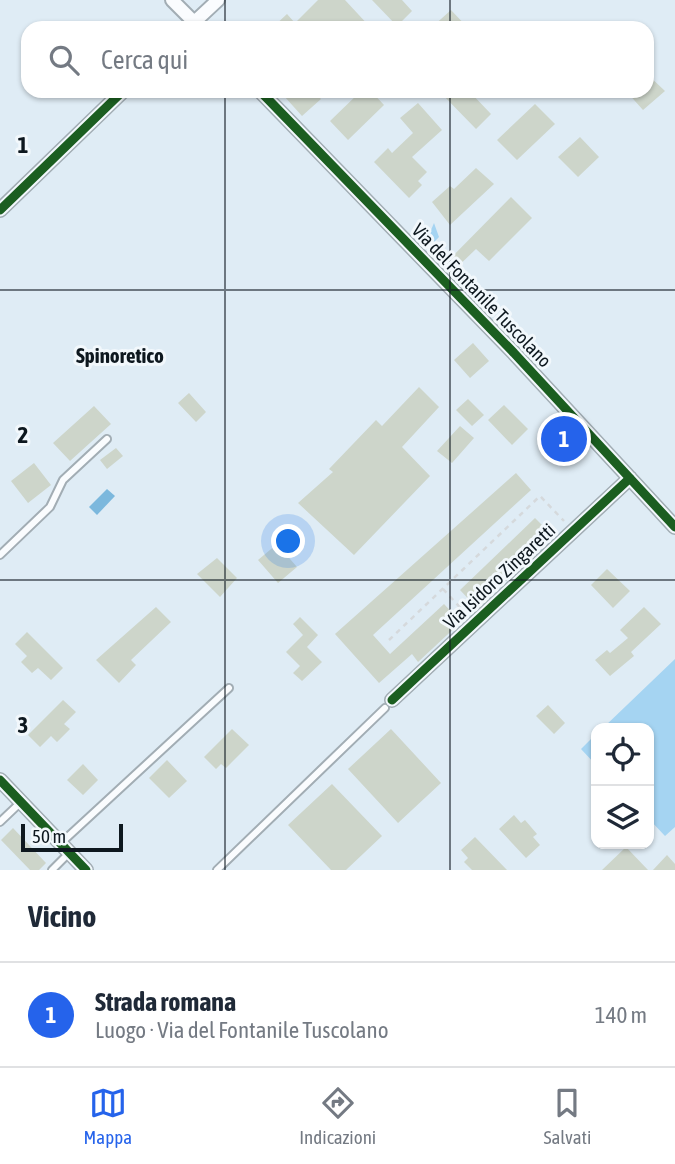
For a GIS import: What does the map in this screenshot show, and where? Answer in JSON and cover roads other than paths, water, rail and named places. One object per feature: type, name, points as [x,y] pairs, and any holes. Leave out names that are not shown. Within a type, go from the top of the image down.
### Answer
[{"type":"street","points":[[172,0],[190,21]]},
{"type":"street","points":[[199,21],[218,0]]},
{"type":"street","points":[[0,211],[116,98]]},
{"type":"street","name":"Via del Fontanile Tuscolano","points":[[267,98],[514,353],[675,527]]},
{"type":"street","name":"Via Isidoro Zingaretti","points":[[389,704],[629,478]]},
{"type":"street","points":[[0,780],[86,870]]},
{"type":"lane","points":[[0,555],[50,507],[63,480],[107,439]]},
{"type":"lane","points":[[52,870],[65,848],[229,688]]},
{"type":"lane","points":[[217,870],[389,704]]},
{"type":"lane","points":[[0,822],[21,802]]},
{"type":"place","name":"Strada romana","points":[[564,439]]},
{"type":"district","name":"Spinoretico","points":[[120,355]]}]
